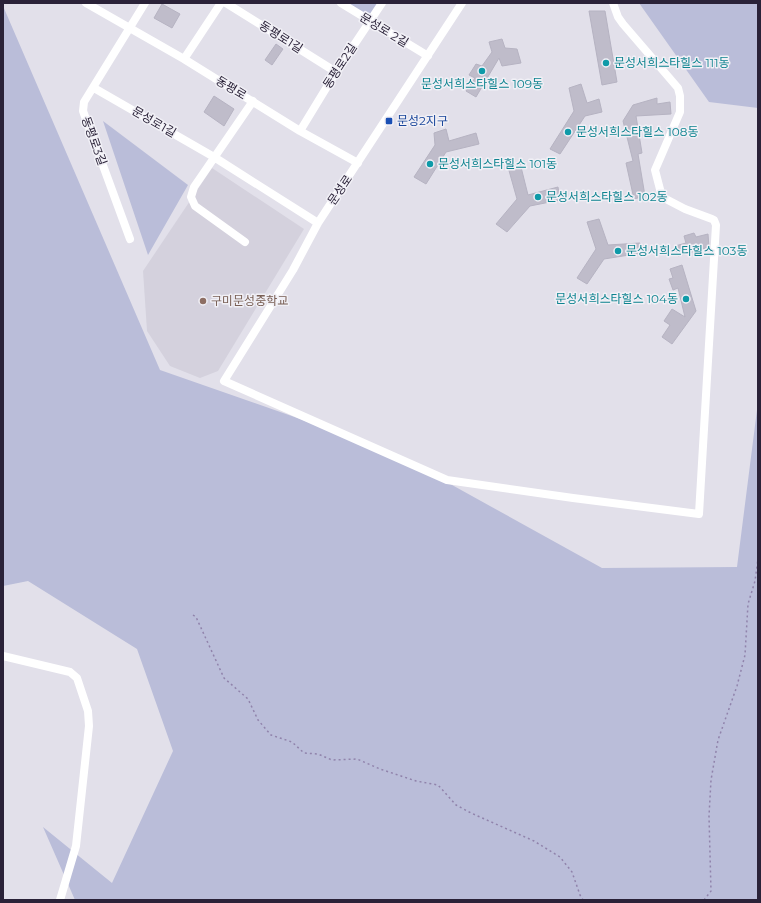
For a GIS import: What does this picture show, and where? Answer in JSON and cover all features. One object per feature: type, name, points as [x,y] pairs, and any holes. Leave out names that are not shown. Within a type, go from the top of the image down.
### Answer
[{"type":"street","name":"동평로","points":[[86,3],[184,59],[300,131],[358,163]]},
{"type":"street","points":[[130,29],[145,3]]},
{"type":"street","points":[[184,59],[221,3]]},
{"type":"street","name":"동평로1길","points":[[226,3],[336,72]]},
{"type":"street","name":"문성로 2길","points":[[341,3],[428,56]]},
{"type":"street","name":"동평로2길","points":[[300,131],[336,72],[382,3]]},
{"type":"street","name":"문성로","points":[[462,3],[318,223],[293,270],[224,381],[447,480],[699,514],[716,225],[714,220],[685,209],[662,197],[654,170],[680,112],[680,96],[678,88],[623,24],[618,17],[613,3]]},
{"type":"street","name":"동평로3길","points":[[130,29],[84,102],[83,110],[130,239]]},
{"type":"street","name":"문성로1길","points":[[94,88],[214,157],[318,223]]},
{"type":"street","points":[[245,242],[195,206],[191,197],[194,187],[252,101]]},
{"type":"street","points":[[3,656],[70,672],[77,678],[88,711],[89,726],[76,846],[60,900]]},
{"type":"path","points":[[758,484],[758,506]]},
{"type":"path","points":[[704,900],[711,891],[709,816],[711,780],[718,740],[737,686],[745,655],[748,604],[755,581],[758,559]]},
{"type":"path","points":[[193,615],[196,617],[224,678],[248,699],[258,720],[271,735],[292,742],[304,754],[318,754],[332,760],[357,759],[380,769],[416,781],[438,785],[456,805],[534,841],[560,857],[572,872],[580,895],[584,900]]},
{"type":"shaded area","points":[[341,3],[382,3],[370,22]]},
{"type":"shaded area","points":[[639,3],[758,3],[758,108],[709,102]]},
{"type":"shaded area","points":[[3,6],[160,370],[303,420],[434,475],[602,568],[737,567],[758,402],[758,900],[75,900],[43,827],[112,883],[173,751],[137,649],[28,581],[3,586]]},
{"type":"shaded area","points":[[103,121],[188,185],[148,255]]},
{"type":"shaded area","name":"구미문성중학교","points":[[212,168],[304,229],[218,371],[200,378],[170,366],[147,331],[143,271]]},
{"type":"building","points":[[162,4],[180,14],[172,28],[154,18]]},
{"type":"building","name":"문성서희스타힐스 111동","points":[[589,11],[605,11],[617,82],[602,85]]},
{"type":"building","name":"문성서희스타힐스 109동","points":[[502,39],[505,48],[517,49],[521,63],[502,66],[499,58],[476,97],[466,91],[475,78],[469,75],[476,64],[482,66],[492,52],[489,42]]},
{"type":"building","points":[[276,44],[283,49],[272,65],[265,60]]},
{"type":"building","name":"문성서희스타힐스 108동","points":[[581,84],[587,103],[599,99],[602,112],[585,116],[560,154],[550,149],[574,111],[569,88]]},
{"type":"building","points":[[214,96],[234,109],[224,126],[204,112]]},
{"type":"building","points":[[657,98],[657,104],[670,102],[671,114],[636,116],[642,153],[638,154],[645,196],[634,199],[626,163],[633,161],[623,121],[633,105]]},
{"type":"building","name":"문성서희스타힐스 101동","points":[[446,129],[449,141],[476,133],[479,144],[446,152],[426,184],[414,177],[435,145],[434,133]]},
{"type":"building","name":"문성서희스타힐스 102동","points":[[520,163],[528,195],[558,187],[560,200],[530,206],[507,232],[496,224],[517,199],[508,167]]},
{"type":"building","name":"문성서희스타힐스 103동","points":[[599,219],[608,245],[640,243],[642,253],[604,259],[587,284],[577,278],[596,249],[587,222]]},
{"type":"building","points":[[694,233],[696,237],[708,234],[709,247],[678,256],[675,246],[686,243],[684,236]]},
{"type":"building","name":"문성서희스타힐스 104동","points":[[682,265],[696,311],[672,344],[662,337],[670,325],[664,321],[672,309],[685,317],[678,288],[673,290],[669,279],[673,278],[670,269]]},
{"type":"place","name":"문성서희스타힐스 111동","points":[[606,63]]},
{"type":"place","name":"문성서희스타힐스 109동","points":[[482,71]]},
{"type":"place","name":"문성2지구","points":[[389,121]]},
{"type":"place","name":"문성서희스타힐스 108동","points":[[568,132]]},
{"type":"place","name":"문성서희스타힐스 101동","points":[[430,164]]},
{"type":"place","name":"문성서희스타힐스 102동","points":[[538,197]]},
{"type":"place","name":"문성서희스타힐스 103동","points":[[618,251]]},
{"type":"place","name":"문성서희스타힐스 104동","points":[[686,299]]},
{"type":"place","name":"구미문성중학교","points":[[203,301]]}]
